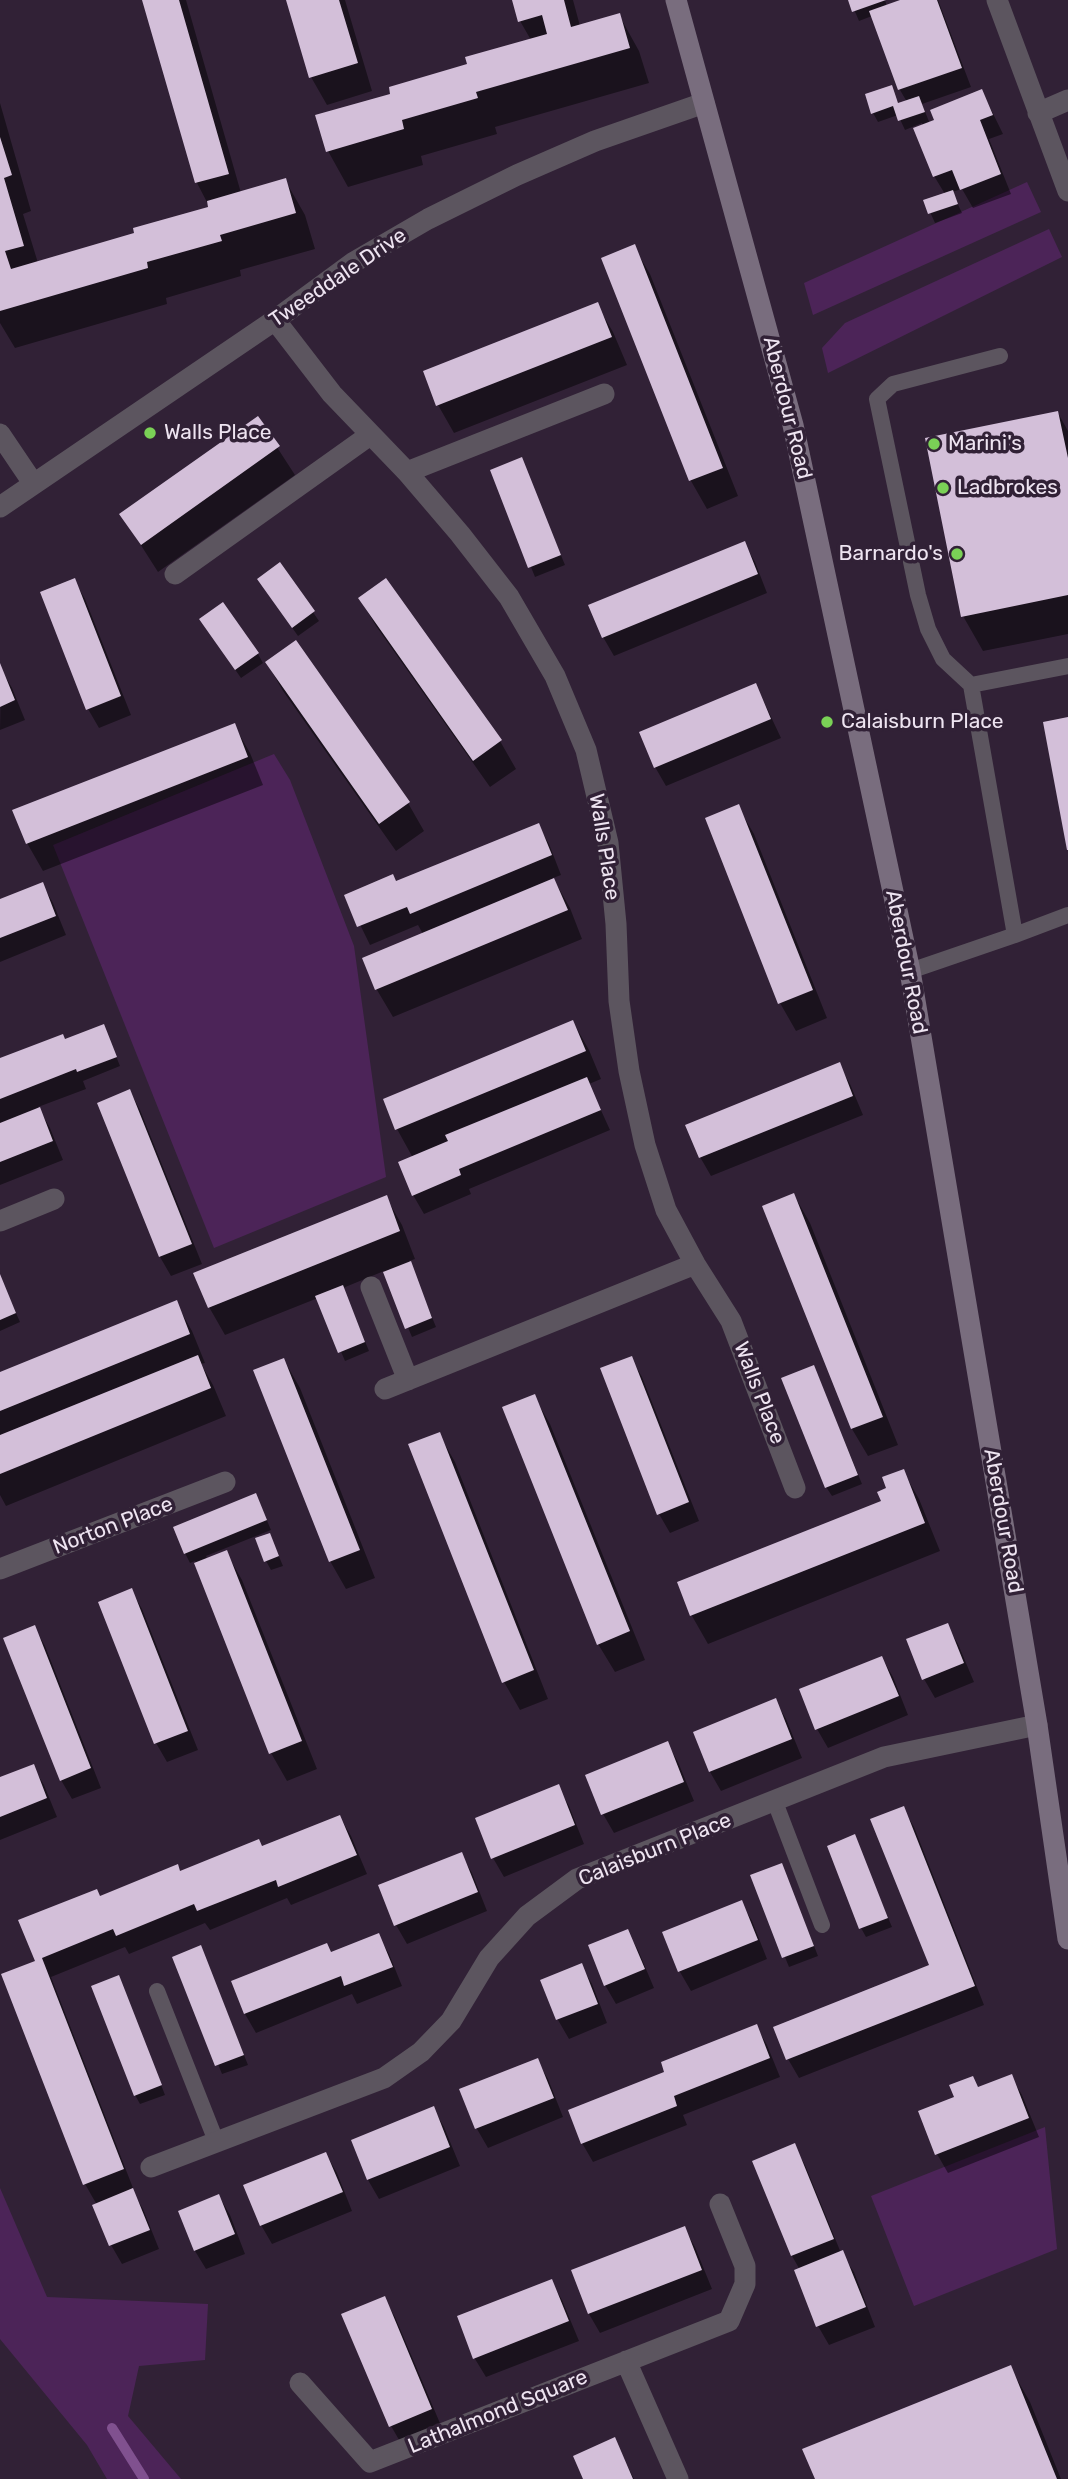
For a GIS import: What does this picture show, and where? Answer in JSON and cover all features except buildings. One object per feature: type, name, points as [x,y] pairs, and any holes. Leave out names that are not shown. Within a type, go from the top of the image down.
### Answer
[{"type":"main road","name":"Aberdour Road","points":[[676,0],[793,425],[910,971],[1037,1725],[1068,1939]]},
{"type":"street","points":[[997,0],[1068,191]]},
{"type":"street","points":[[1038,113],[1068,100]]},
{"type":"street","name":"Tweeddale Drive","points":[[0,507],[275,320],[354,262],[428,219],[517,174],[595,141],[705,103]]},
{"type":"street","name":"Walls Place","points":[[275,320],[332,394],[407,472],[460,534],[509,597],[555,676],[586,750],[608,843],[616,924],[619,1001],[629,1071],[642,1132],[666,1210],[695,1264],[731,1321],[795,1488]]},
{"type":"street","points":[[407,472],[604,394]]},
{"type":"street","points":[[0,434],[33,483]]},
{"type":"street","points":[[175,575],[370,435]]},
{"type":"street","points":[[0,1221],[54,1199]]},
{"type":"street","points":[[385,1389],[695,1264]]},
{"type":"street","points":[[371,1287],[408,1380]]},
{"type":"street","name":"Norton Place","points":[[0,1569],[225,1482]]},
{"type":"street","name":"Calaisburn Place","points":[[151,2167],[384,2078],[421,2052],[451,2021],[489,1958],[519,1924],[577,1879],[884,1757],[1037,1725]]},
{"type":"street","name":"Lathalmond Square","points":[[300,2383],[374,2471],[626,2361],[729,2321],[745,2284],[745,2266],[720,2204]]},
{"type":"street","points":[[626,2361],[678,2479]]},
{"type":"lane","points":[[1000,356],[893,384],[877,400],[918,595],[928,629],[943,659],[971,685],[1015,935]]},
{"type":"lane","points":[[971,685],[1068,666]]},
{"type":"lane","points":[[910,971],[1068,915]]},
{"type":"lane","points":[[775,1802],[822,1925]]},
{"type":"lane","points":[[157,1991],[216,2141]]},
{"type":"shaded area","points":[[1027,182],[1041,212],[813,315],[804,283]]},
{"type":"shaded area","points":[[1049,229],[1062,257],[828,373],[822,348],[845,323]]},
{"type":"shaded area","points":[[274,754],[290,780],[354,946],[386,1177],[214,1248],[53,845]]},
{"type":"shaded area","points":[[1045,2127],[1057,2249],[914,2306],[871,2196]]},
{"type":"shaded area","points":[[0,2188],[47,2297],[208,2304],[205,2360],[139,2366],[128,2416],[181,2479],[107,2479],[87,2445],[0,2339]]},
{"type":"waterway","points":[[112,2428],[144,2479]]},
{"type":"place","name":"Walls Place","points":[[150,433]]},
{"type":"place","name":"Marini's","points":[[934,444]]},
{"type":"place","name":"Ladbrokes","points":[[943,488]]},
{"type":"place","name":"Barnardo's","points":[[957,554]]},
{"type":"place","name":"Calaisburn Place","points":[[827,722]]}]
